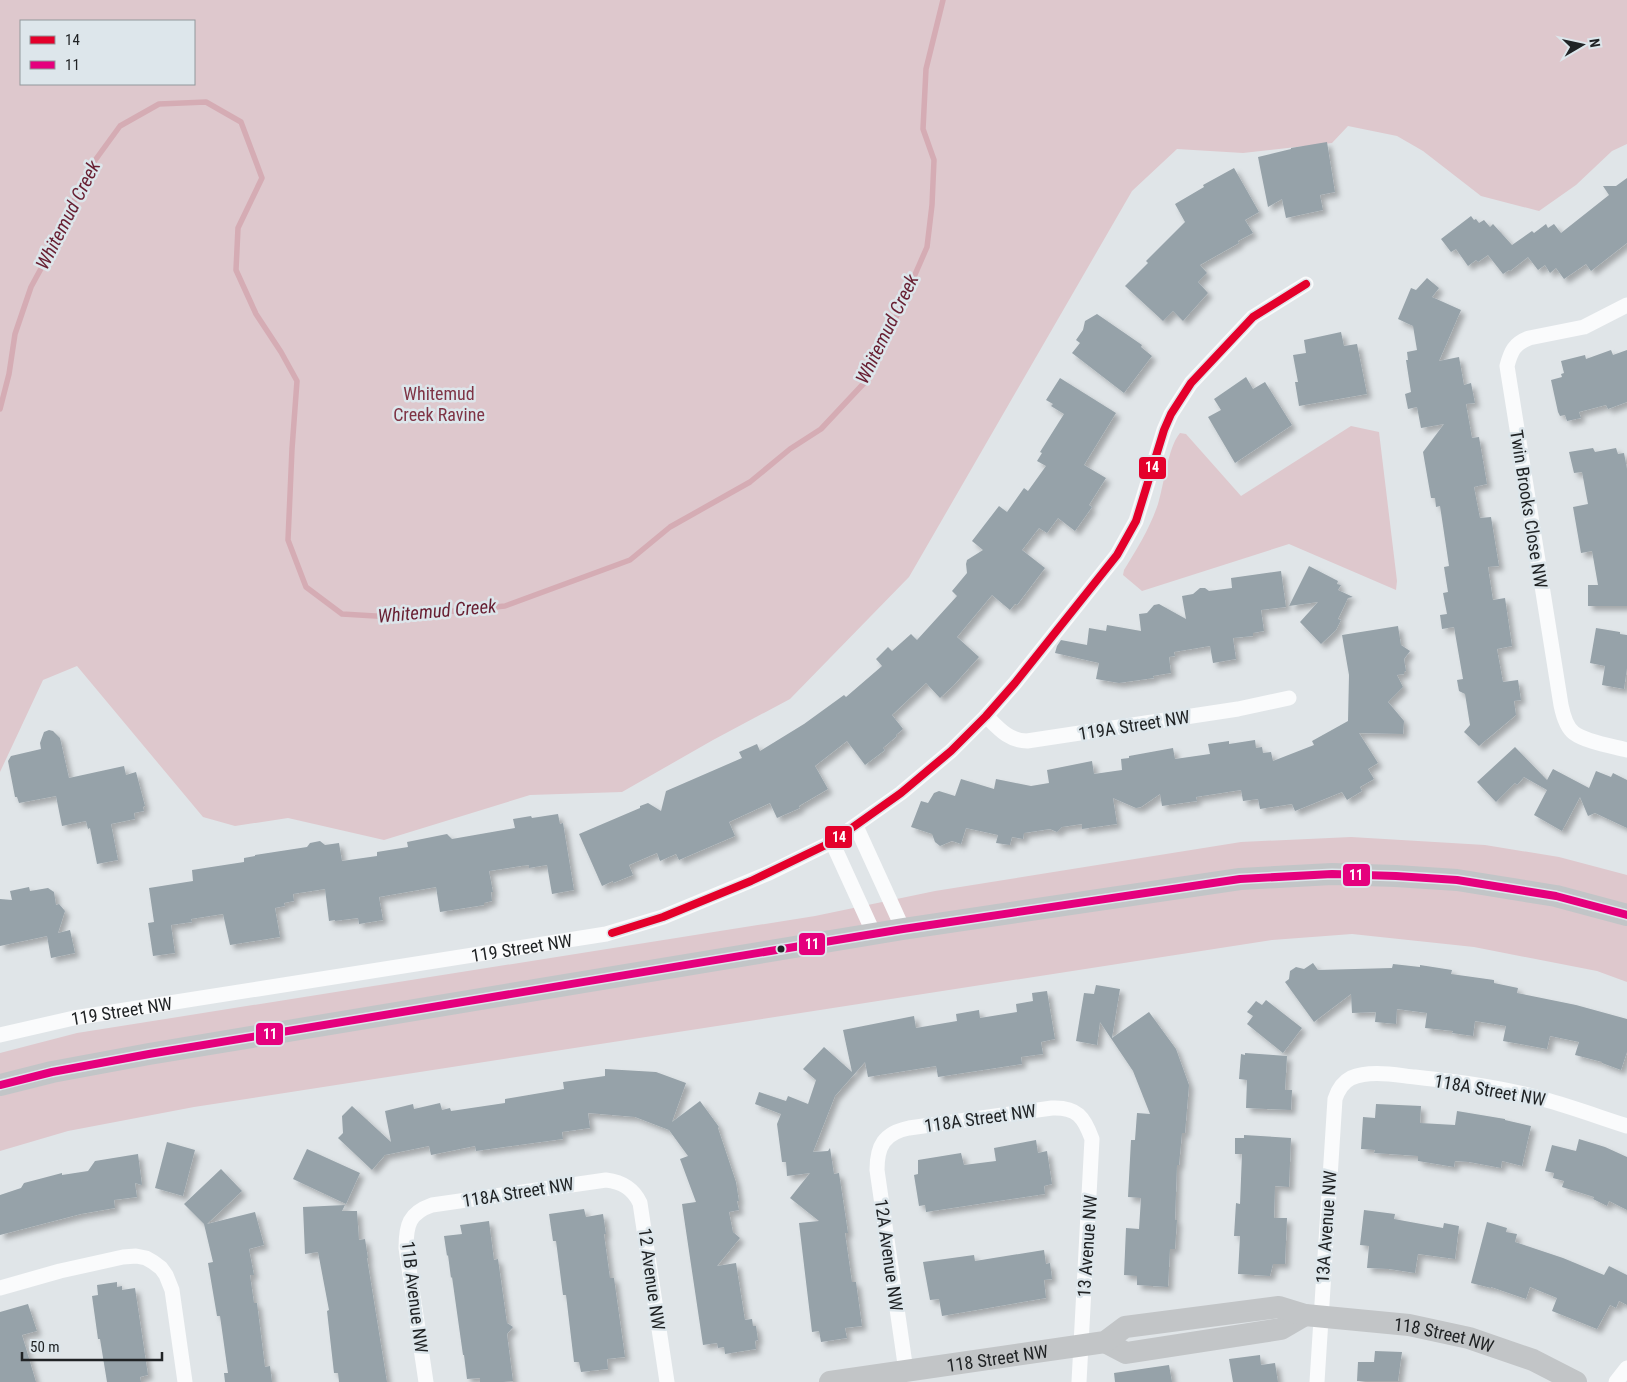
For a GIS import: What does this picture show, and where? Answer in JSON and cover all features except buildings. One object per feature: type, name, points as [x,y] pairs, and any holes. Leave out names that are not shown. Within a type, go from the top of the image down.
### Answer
[{"type":"street","name":"119 Street NW","points":[[0,1035],[74,1018],[606,934],[641,925],[681,910],[769,873],[832,842],[929,770],[986,716],[1015,683],[1117,556],[1138,514],[1164,430],[1171,414],[1191,384],[1253,317],[1306,284]]},
{"type":"street","name":"Twin Brooks Close NW","points":[[1627,305],[1584,326],[1522,341],[1514,347],[1507,366],[1564,719],[1573,733],[1582,738],[1627,750]]},
{"type":"street","name":"119A Street NW","points":[[986,716],[1007,736],[1020,741],[1028,741],[1238,710],[1289,698]]},
{"type":"street","points":[[856,826],[903,929]]},
{"type":"street","points":[[832,842],[874,934]]},
{"type":"street","points":[[0,1085],[52,1072],[125,1058],[903,929],[1240,879],[1332,874],[1457,880],[1556,896],[1627,914]]},
{"type":"street","name":"118A Street NW","points":[[1350,1079],[1373,1074],[1452,1081],[1543,1099],[1627,1126]]},
{"type":"street","name":"13A Avenue NW","points":[[1317,1382],[1312,1316],[1335,1098],[1338,1090],[1350,1079]]},
{"type":"street","name":"118A Street NW","points":[[884,1140],[896,1132],[909,1128],[1052,1108],[1064,1108],[1078,1114]]},
{"type":"street","name":"13 Avenue NW","points":[[1078,1114],[1089,1130],[1093,1148],[1079,1382]]},
{"type":"street","name":"12A Avenue NW","points":[[884,1140],[877,1158],[877,1170],[906,1371]]},
{"type":"street","name":"118A Street NW","points":[[414,1214],[432,1205],[594,1181],[606,1180],[623,1183]]},
{"type":"street","name":"12 Avenue NW","points":[[623,1183],[636,1196],[642,1212],[667,1382]]},
{"type":"street","name":"11B Avenue NW","points":[[414,1214],[407,1228],[406,1248],[426,1382]]},
{"type":"street","points":[[0,1288],[60,1270],[123,1257],[136,1256],[154,1262],[166,1275],[172,1290],[185,1382]]},
{"type":"street","name":"118 Street NW","points":[[830,1382],[1105,1342],[1125,1327],[1279,1307],[1312,1316],[1409,1325],[1469,1338],[1533,1360],[1576,1382]]},
{"type":"street","points":[[1616,1382],[1627,1368]]},
{"type":"green space","name":"Whitemud Creek Ravine","points":[[0,0],[1627,0],[1627,144],[1612,151],[1576,185],[1539,211],[1481,196],[1423,151],[1397,136],[1348,126],[1332,143],[1243,153],[1177,149],[1132,191],[909,577],[790,699],[622,792],[530,795],[384,840],[288,818],[235,826],[203,817],[77,666],[43,680],[0,772]]},
{"type":"green space","points":[[1351,426],[1379,432],[1397,581],[1396,590],[1289,544],[1142,591],[1123,575],[1155,513],[1172,447],[1180,433],[1186,434],[1241,496]]},
{"type":"green space","points":[[1351,837],[1485,845],[1559,857],[1627,875],[1627,982],[1597,971],[1474,947],[1352,934],[1272,940],[194,1107],[68,1131],[0,1151],[0,1053],[77,1033],[815,916],[935,891],[1241,842]]},
{"type":"waterway","name":"Whitemud Creek","points":[[0,409],[9,374],[15,334],[31,287],[56,241],[88,170],[120,126],[159,104],[206,102],[241,122],[262,178],[238,228],[236,270],[256,314],[297,381],[288,540],[306,587],[342,614],[392,617],[505,606],[630,560],[670,527],[750,482],[790,449],[821,429],[865,382],[927,247],[932,205],[934,160],[923,129],[926,69],[943,0]]},
{"type":"transit line","name":"14","points":[[612,933],[663,917],[751,881],[832,842],[901,793],[951,751],[1015,683],[1117,555],[1136,521],[1164,430],[1171,414],[1191,383],[1253,317],[1306,284]]},
{"type":"transit line","name":"11","points":[[0,1085],[52,1072],[149,1054],[903,929],[1240,879],[1332,874],[1457,880],[1556,896],[1627,915]]}]
